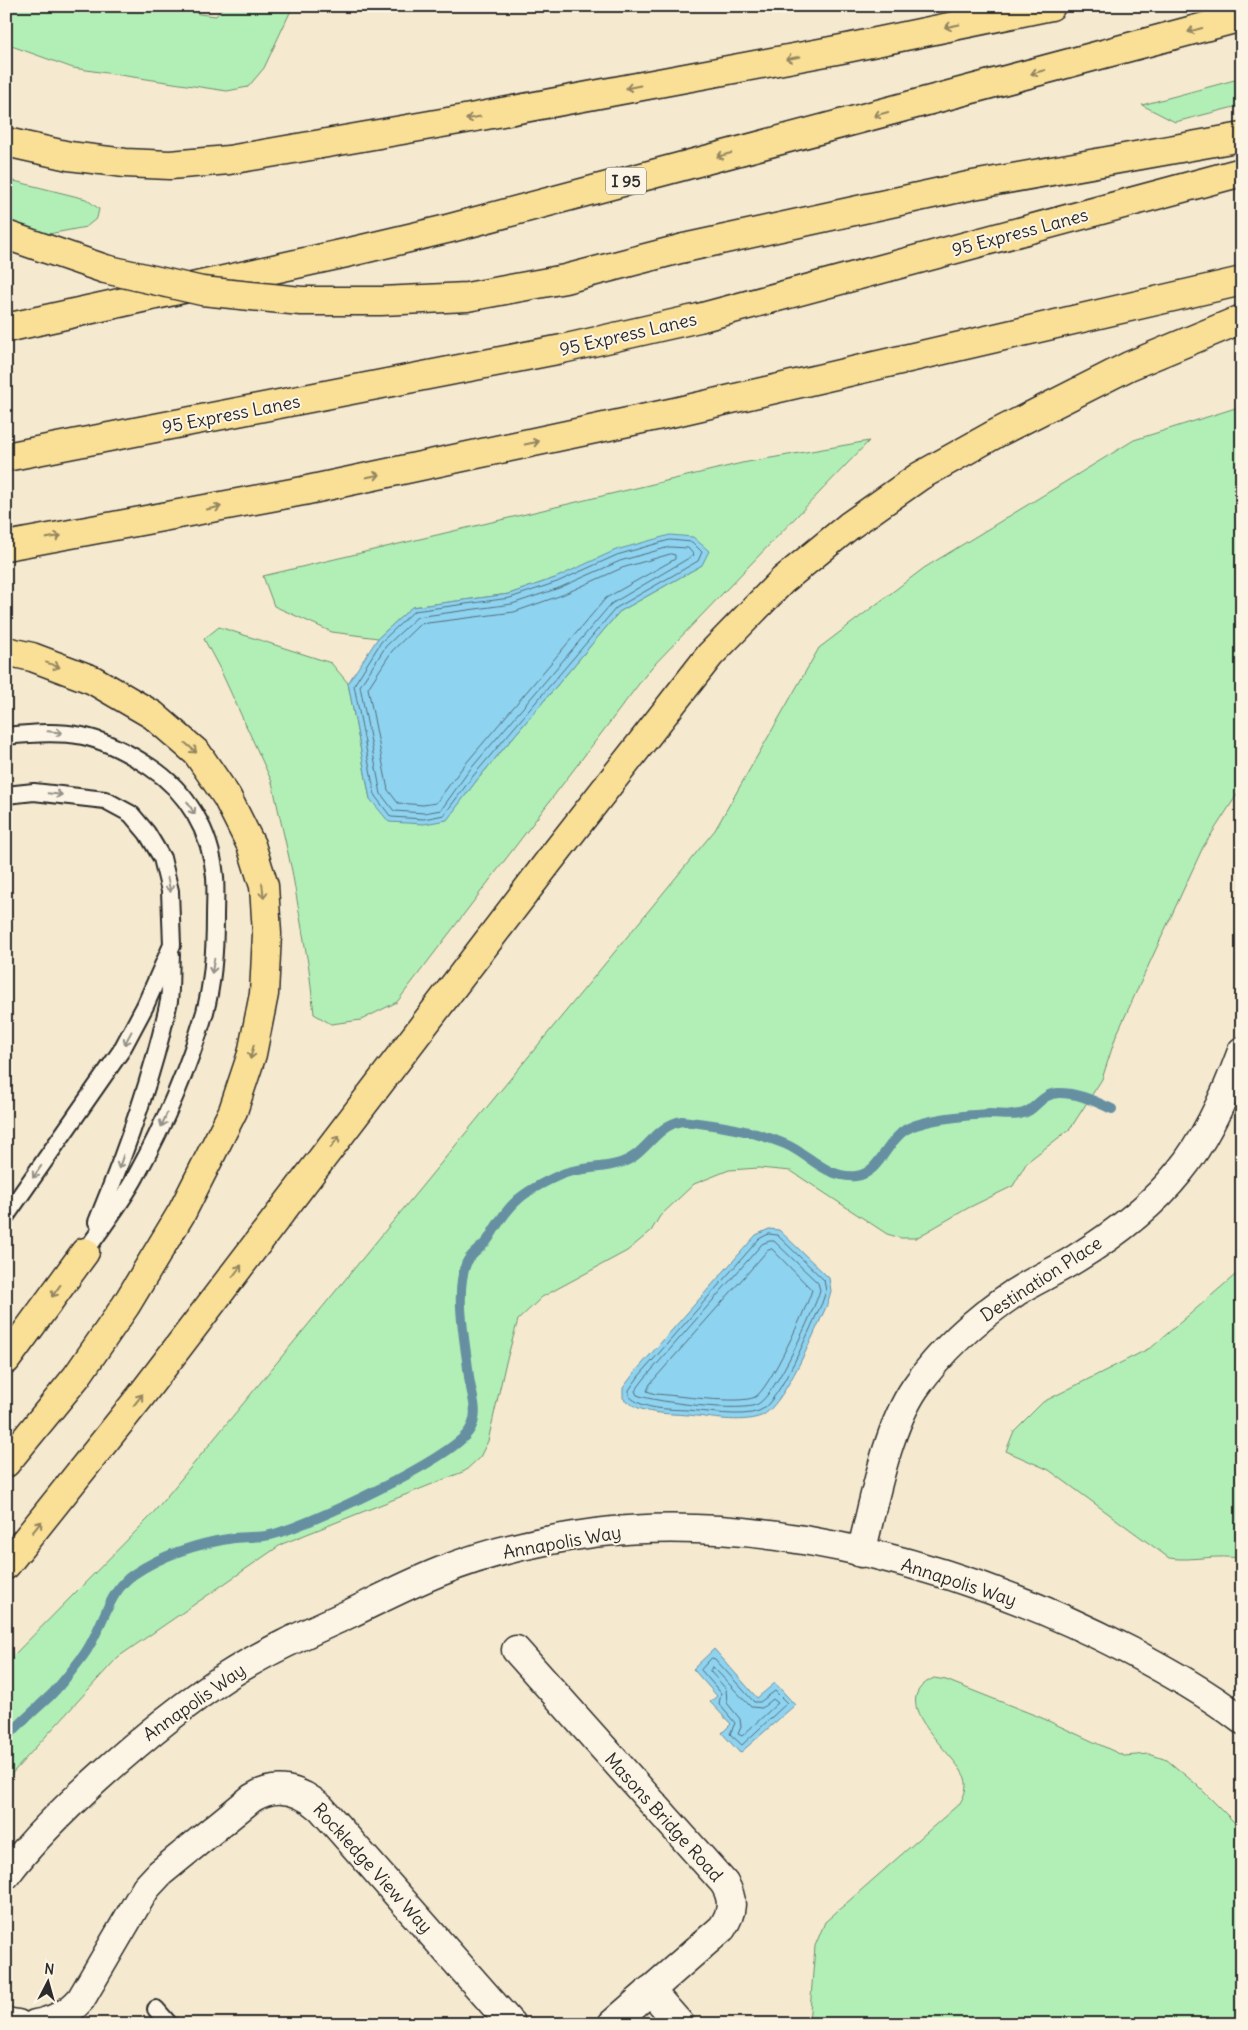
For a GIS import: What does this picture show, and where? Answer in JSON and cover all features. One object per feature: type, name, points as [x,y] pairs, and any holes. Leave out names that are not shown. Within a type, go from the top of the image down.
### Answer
[{"type":"highway","points":[[6,142],[69,156],[125,163],[170,165],[229,160],[474,118],[846,48],[1051,6]]},
{"type":"highway","name":"I 95","points":[[6,328],[336,256],[447,229],[1242,17]]},
{"type":"highway","points":[[6,235],[105,269],[192,289],[301,301],[381,301],[467,297],[565,279],[684,248],[973,185],[1242,137]]},
{"type":"highway","name":"95 Express Lanes","points":[[6,457],[562,349],[699,318],[1242,172]]},
{"type":"highway","points":[[6,546],[303,491],[656,416],[1242,280]]},
{"type":"highway","points":[[6,1565],[140,1398],[549,861],[710,655],[782,581],[848,526],[920,476],[997,433],[1129,366],[1242,319]]},
{"type":"highway","points":[[6,651],[32,657],[93,680],[153,715],[197,753],[228,797],[251,845],[264,886],[267,934],[262,1002],[252,1054],[233,1111],[182,1212],[126,1305],[77,1376],[6,1463]]},
{"type":"highway","points":[[6,1360],[85,1252]]},
{"type":"street","name":"Destination Place","points":[[861,1553],[889,1445],[902,1412],[919,1383],[945,1351],[981,1317],[1017,1292],[1100,1243],[1162,1190],[1179,1172],[1194,1151],[1212,1118],[1242,1051]]},
{"type":"street","name":"Annapolis Way","points":[[6,1875],[28,1845],[135,1744],[228,1675],[283,1644],[442,1570],[546,1542],[592,1534],[638,1530],[712,1530],[781,1537],[861,1553],[953,1577],[1088,1629],[1192,1685],[1242,1720]]},
{"type":"street","name":"Masons Bridge Road","points":[[516,1650],[724,1883],[731,1897],[730,1912],[722,1928],[612,2024]]},
{"type":"street","name":"Rockledge View Way","points":[[35,2024],[61,2016],[74,2007],[81,1999],[137,1902],[160,1873],[252,1798],[268,1790],[278,1789],[305,1795],[320,1808],[511,2024]]},
{"type":"street","points":[[650,1990],[680,2024]]},
{"type":"street","points":[[6,2022],[18,2024]]},
{"type":"lane","points":[[6,736],[46,731],[85,735],[127,752],[166,777],[190,805],[208,842],[215,876],[215,953],[202,1019],[162,1126],[135,1178],[85,1252]]},
{"type":"lane","points":[[6,795],[34,792],[105,800],[131,814],[147,833],[162,858],[170,891],[172,945],[169,999],[152,1062],[119,1167],[85,1252]]},
{"type":"lane","points":[[6,1216],[121,1051],[145,1006],[172,945]]},
{"type":"lane","points":[[156,2009],[169,2024]]},
{"type":"green space","points":[[6,6],[186,6],[199,14],[216,16],[224,6],[293,6],[264,68],[248,87],[227,91],[73,68],[6,44]]},
{"type":"green space","points":[[1242,78],[1242,105],[1175,122],[1142,105]]},
{"type":"green space","points":[[6,179],[86,199],[99,209],[97,218],[86,227],[6,242]]},
{"type":"green space","points":[[1242,406],[1242,787],[1203,847],[1116,1036],[1102,1079],[1070,1129],[1027,1162],[1013,1186],[968,1208],[916,1238],[901,1238],[887,1234],[791,1171],[759,1168],[729,1170],[694,1184],[660,1216],[651,1231],[627,1251],[542,1297],[518,1320],[505,1366],[488,1441],[480,1457],[465,1471],[282,1544],[118,1657],[6,1780],[6,1663],[149,1518],[715,830],[819,648],[924,568],[1134,440]]},
{"type":"green space","points":[[869,441],[651,668],[397,1002],[361,1020],[331,1024],[314,1014],[309,969],[292,871],[272,782],[220,669],[204,639],[219,627],[331,663],[348,683],[370,799],[446,820],[477,780],[619,612],[702,565],[555,578],[509,594],[412,607],[378,638],[332,632],[274,606],[263,576],[742,463]]},
{"type":"green space","points":[[1242,1269],[1242,1559],[1233,1557],[1169,1558],[1049,1470],[1006,1451],[1014,1431],[1043,1402],[1152,1347]]},
{"type":"green space","points":[[934,1678],[946,1680],[1042,1718],[1124,1756],[1149,1754],[1167,1760],[1197,1785],[1242,1830],[1242,2024],[809,2024],[815,1946],[825,1922],[960,1803],[964,1794],[966,1788],[965,1778],[959,1767],[926,1727],[918,1713],[916,1700],[920,1688]]},
{"type":"water","points":[[670,535],[693,537],[709,551],[702,565],[619,612],[477,780],[447,820],[424,824],[389,822],[370,799],[348,683],[378,638],[412,607],[509,594],[555,578],[616,550]]},
{"type":"water","points":[[769,1229],[779,1230],[829,1278],[831,1291],[827,1305],[799,1366],[770,1410],[761,1416],[744,1420],[654,1412],[630,1404],[623,1398],[623,1388],[635,1372],[756,1235]]},
{"type":"water","points":[[714,1649],[757,1698],[775,1683],[795,1705],[740,1753],[722,1733],[731,1724],[710,1702],[717,1696],[693,1669]]},
{"type":"waterway","points":[[6,1738],[59,1687],[90,1646],[117,1591],[134,1574],[170,1555],[195,1546],[234,1538],[270,1535],[314,1519],[408,1474],[457,1443],[469,1431],[473,1425],[475,1411],[469,1377],[461,1304],[461,1290],[466,1264],[473,1254],[486,1242],[504,1215],[518,1199],[536,1187],[567,1172],[613,1165],[629,1159],[664,1129],[682,1121],[721,1126],[773,1139],[794,1148],[827,1170],[836,1174],[856,1176],[864,1174],[871,1169],[898,1135],[913,1126],[923,1123],[970,1115],[1025,1113],[1047,1096],[1059,1093],[1080,1096],[1112,1109]]}]
